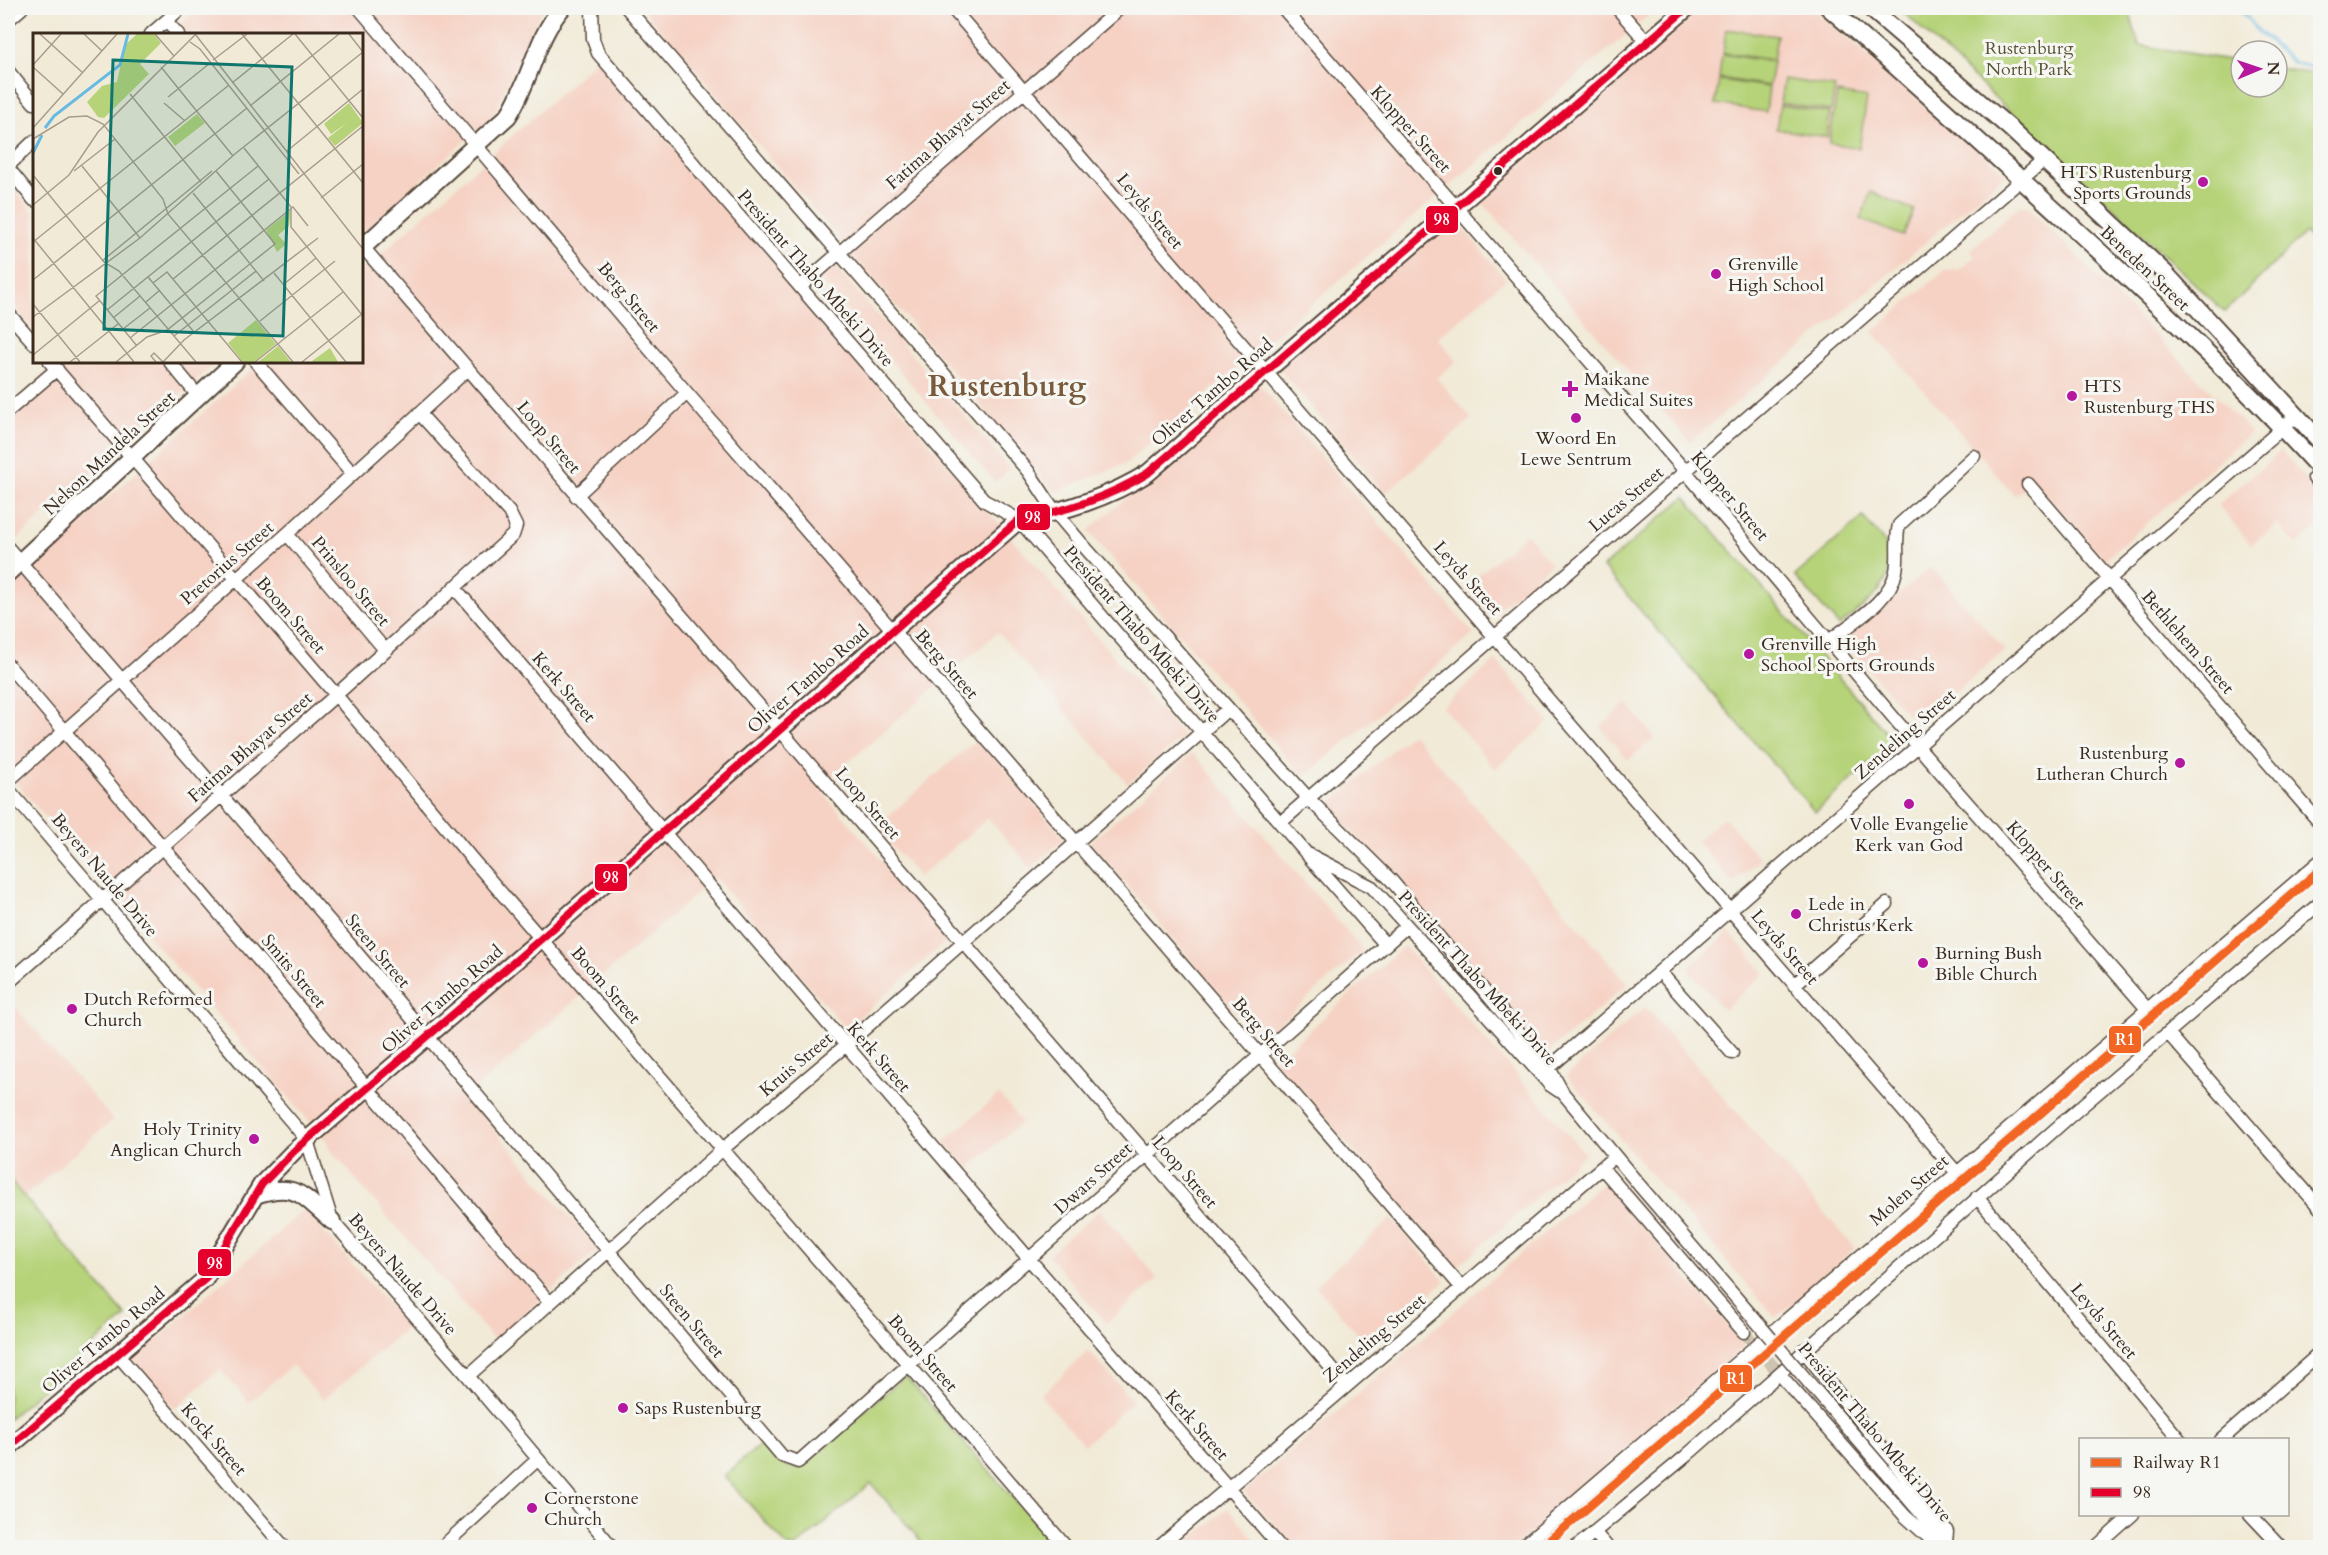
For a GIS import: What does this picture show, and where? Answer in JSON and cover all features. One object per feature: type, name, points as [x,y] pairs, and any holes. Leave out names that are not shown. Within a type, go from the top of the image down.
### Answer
[{"type":"main road","points":[[363,246],[508,116],[521,97],[545,33],[562,8]]},
{"type":"main road","name":"Oliver Tambo Road","points":[[8,1448],[205,1279],[267,1177],[307,1140],[370,1088],[1019,520],[1058,514],[1129,485],[1148,473],[1687,8]]},
{"type":"main road","name":"Beneden Street","points":[[1829,8],[2289,422],[2320,441]]},
{"type":"main road","name":"Beneden Street","points":[[1870,8],[2044,160],[2164,272],[2289,422],[2318,477]]},
{"type":"main road","name":"Nelson Mandela Street","points":[[14,567],[234,363]]},
{"type":"main road","points":[[255,1195],[273,1189],[294,1190],[332,1221]]},
{"type":"street","points":[[8,20],[22,8]]},
{"type":"street","points":[[152,33],[181,8]]},
{"type":"street","name":"Berg Street","points":[[359,8],[687,393],[1077,840],[1259,1055],[1462,1288]]},
{"type":"street","name":"President Thabo Mbeki Drive","points":[[592,8],[593,39],[598,53],[985,501],[1019,520],[1306,853],[1372,887],[1534,1068],[1550,1085],[1563,1093]]},
{"type":"street","name":"President Thabo Mbeki Drive","points":[[627,8],[1028,471],[1058,514],[1228,709],[1308,798],[1391,880],[1549,1068],[1563,1093],[1614,1157],[1948,1545]]},
{"type":"street","name":"Leyds Street","points":[[952,8],[1957,1173]]},
{"type":"street","name":"Fatima Bhayat Street","points":[[800,287],[1120,8]]},
{"type":"street","name":"Klopper Street","points":[[1283,8],[1686,472],[1918,746],[2148,1010]]},
{"type":"street","points":[[1617,8],[1647,42]]},
{"type":"street","points":[[166,21],[177,33]]},
{"type":"street","points":[[8,71],[33,102]]},
{"type":"street","points":[[33,142],[8,167],[33,199]]},
{"type":"street","name":"Lucas Street","points":[[1280,823],[2044,160]]},
{"type":"street","name":"Loop Street","points":[[363,248],[1346,1385]]},
{"type":"street","points":[[8,313],[33,343]]},
{"type":"street","points":[[171,363],[199,397]]},
{"type":"street","points":[[257,363],[353,474]]},
{"type":"street","points":[[8,411],[53,365]]},
{"type":"street","name":"Boom Street","points":[[53,365],[336,695],[472,859],[724,1148],[1067,1548]]},
{"type":"street","name":"Pretorius Street","points":[[8,781],[287,534],[468,369]]},
{"type":"street","points":[[576,496],[687,393]]},
{"type":"street","name":"Fatima Bhayat Street","points":[[8,983],[386,651],[513,535],[516,526],[509,512],[419,413]]},
{"type":"street","name":"Zendeling Street","points":[[1549,1068],[2289,422]]},
{"type":"street","points":[[1829,641],[1869,608],[1893,584],[1897,565],[1899,525],[1974,456]]},
{"type":"street","name":"Bethlehem Street","points":[[2028,484],[2320,823]]},
{"type":"street","name":"Prinsloo Street","points":[[287,534],[386,651]]},
{"type":"street","name":"Steen Street","points":[[8,548],[14,567],[122,680],[782,1456],[793,1462],[798,1462],[804,1457]]},
{"type":"street","name":"Kerk Street","points":[[454,587],[845,1046],[1227,1489],[1281,1548]]},
{"type":"street","name":"Smits Street","points":[[8,664],[370,1088],[550,1303]]},
{"type":"street","name":"Kruis Street","points":[[468,1376],[724,1148],[845,1046],[1228,709]]},
{"type":"street","name":"Beyers Naude Drive","points":[[8,789],[307,1140],[332,1221],[468,1376],[613,1548]]},
{"type":"street","points":[[1306,853],[1384,944]]},
{"type":"street","name":"Molen Street","points":[[1521,1548],[2320,861]]},
{"type":"street","points":[[1575,1548],[1686,1456],[1803,1350],[1872,1293],[1977,1197],[2320,903]]},
{"type":"street","points":[[1794,985],[1887,904]]},
{"type":"street","name":"Dwars Street","points":[[804,1457],[1407,926]]},
{"type":"street","points":[[1660,972],[1732,1053]]},
{"type":"street","points":[[2168,1033],[2320,1208]]},
{"type":"street","points":[[1534,1068],[1549,1068]]},
{"type":"street","name":"Zendeling Street","points":[[1158,1548],[1614,1157]]},
{"type":"street","points":[[1602,1168],[1744,1332]]},
{"type":"street","name":"Leyds Street","points":[[1977,1197],[2178,1438]]},
{"type":"street","points":[[1783,1378],[1905,1516],[1935,1543],[1948,1545],[1947,1532],[1939,1518],[1803,1350]]},
{"type":"street","points":[[2223,1438],[2320,1353]]},
{"type":"street","name":"Kock Street","points":[[117,1354],[285,1548]]},
{"type":"street","points":[[444,1547],[537,1460]]},
{"type":"street","points":[[2095,1548],[2132,1516]]},
{"type":"street","points":[[2251,1516],[2282,1548]]},
{"type":"street","points":[[1594,1532],[1608,1548]]},
{"type":"shaded area","points":[[199,8],[546,8],[540,13],[492,117],[363,232],[363,33],[170,33]]},
{"type":"shaded area","points":[[642,8],[1657,8],[1126,463],[1055,492]]},
{"type":"shaded area","name":"Grenville High School","points":[[1701,8],[1813,8],[2006,174],[1690,442],[1481,201]]},
{"type":"shaded area","points":[[598,59],[1183,737],[1128,784],[998,632],[819,788],[949,939],[846,1029],[715,877],[466,1097],[598,1250],[494,1340],[327,1146],[329,1144],[8,774],[8,587],[259,363],[363,363],[363,270]]},
{"type":"shaded area","points":[[8,181],[33,212],[33,329],[8,298]]},
{"type":"shaded area","name":"HTS Rustenburg THS","points":[[2019,206],[2027,206],[2251,432],[2105,560],[2034,480],[2015,496],[1873,332],[1947,268],[1950,272],[1955,268],[1958,271],[1975,256],[1970,250]]},
{"type":"shaded area","points":[[1453,217],[1506,279],[1438,338],[1457,361],[1437,378],[1472,419],[1385,493],[1278,367]]},
{"type":"shaded area","points":[[836,267],[1010,469],[995,482],[821,280]]},
{"type":"shaded area","points":[[58,363],[216,363],[16,540],[8,513],[8,407]]},
{"type":"shaded area","points":[[1259,384],[1474,634],[1304,777],[1088,531]]},
{"type":"shaded area","points":[[2281,451],[2320,495],[2320,524],[2297,545],[2277,524],[2251,545],[2218,505]]},
{"type":"shaded area","points":[[1526,534],[1551,564],[1491,616],[1466,586]]},
{"type":"shaded area","points":[[1931,567],[2005,650],[1917,725],[1844,641]]},
{"type":"shaded area","points":[[1496,660],[1549,722],[1495,769],[1442,707]]},
{"type":"shaded area","points":[[1627,703],[1655,738],[1628,760],[1600,727]]},
{"type":"shaded area","points":[[1412,733],[1628,984],[1544,1056],[1329,805]]},
{"type":"shaded area","points":[[979,738],[1064,839],[1031,868],[988,818],[919,877],[875,827]]},
{"type":"shaded area","points":[[1193,753],[1363,950],[1260,1040],[1090,842]]},
{"type":"shaded area","points":[[1724,817],[1760,859],[1733,883],[1697,841]]},
{"type":"shaded area","points":[[1729,932],[1765,973],[1724,1010],[1688,969]]},
{"type":"shaded area","points":[[1404,946],[1585,1154],[1456,1268],[1275,1061]]},
{"type":"shaded area","points":[[9,1000],[113,1120],[24,1197],[8,1178]]},
{"type":"shaded area","points":[[1645,1007],[1855,1248],[1776,1318],[1566,1076]]},
{"type":"shaded area","points":[[999,1094],[1022,1122],[968,1169],[944,1141]]},
{"type":"shaded area","points":[[1604,1182],[1745,1345],[1514,1547],[1295,1547],[1244,1492]]},
{"type":"shaded area","points":[[304,1210],[408,1326],[323,1400],[292,1365],[249,1402],[220,1369],[175,1409],[133,1361]]},
{"type":"shaded area","points":[[1099,1210],[1158,1279],[1106,1323],[1048,1255]]},
{"type":"shaded area","points":[[1392,1219],[1445,1281],[1369,1347],[1315,1285]]},
{"type":"shaded area","points":[[1089,1351],[1133,1401],[1084,1445],[1040,1395]]},
{"type":"shaded area","points":[[1228,1508],[1261,1547],[1181,1547]]},
{"type":"green space","name":"HTS Rustenburg Sports Grounds","points":[[1899,8],[2128,8],[2139,45],[2229,60],[2229,99],[2289,99],[2289,70],[2320,75],[2320,248],[2305,233],[2225,312]]},
{"type":"green space","points":[[1726,29],[1777,36],[1773,60],[1723,53]]},
{"type":"green space","points":[[1722,54],[1773,62],[1769,86],[1719,78]]},
{"type":"green space","points":[[1784,79],[1835,87],[1831,111],[1780,103]]},
{"type":"green space","points":[[1719,80],[1769,87],[1766,112],[1715,104]]},
{"type":"green space","points":[[1837,93],[1867,98],[1859,148],[1829,143]]},
{"type":"green space","points":[[1780,105],[1830,113],[1827,137],[1776,129]]},
{"type":"green space","points":[[1871,192],[1914,210],[1903,236],[1860,219]]},
{"type":"green space","name":"Grenville High School Sports Grounds","points":[[1685,497],[1894,742],[1815,812],[1603,567]]},
{"type":"green space","points":[[1863,517],[1892,551],[1891,564],[1888,576],[1876,594],[1839,626],[1795,576]]},
{"type":"green space","points":[[8,1178],[126,1316],[8,1419]]},
{"type":"green space","points":[[905,1376],[1056,1547],[926,1547],[871,1483],[796,1547],[788,1547],[724,1476],[761,1444],[782,1464],[800,1467]]},
{"type":"waterway","points":[[2239,8],[2260,33],[2293,62],[2320,70]]},
{"type":"tunnel","points":[[1744,1332],[1783,1378]]},
{"type":"rail line","name":"R1","points":[[1541,1548],[2320,870]]},
{"type":"transit line","name":"98","points":[[8,1448],[205,1279],[262,1184],[294,1151],[542,938],[1019,520],[1086,503],[1117,490],[1148,473],[1687,8]]},
{"type":"place","name":"HTS Rustenburg Sports Grounds","points":[[2203,182]]},
{"type":"place","name":"Grenville High School","points":[[1716,274]]},
{"type":"place","name":"Maikane Medical Suites","points":[[1570,389]]},
{"type":"place","name":"HTS Rustenburg THS","points":[[2072,396]]},
{"type":"place","name":"Woord En Lewe Sentrum","points":[[1576,418]]},
{"type":"place","name":"Grenville High School Sports Grounds","points":[[1749,654]]},
{"type":"place","name":"Rustenburg Lutheran Church","points":[[2180,763]]},
{"type":"place","name":"Volle Evangelie Kerk van God","points":[[1909,804]]},
{"type":"place","name":"Lede in Christus Kerk","points":[[1796,914]]},
{"type":"place","name":"Burning Bush Bible Church","points":[[1923,963]]},
{"type":"place","name":"Dutch Reformed Church","points":[[72,1009]]},
{"type":"place","name":"Holy Trinity Anglican Church","points":[[254,1139]]},
{"type":"place","name":"Saps Rustenburg","points":[[623,1408]]},
{"type":"place","name":"Cornerstone Church","points":[[532,1508]]},
{"type":"district","name":"Rustenburg","points":[[1007,386]]},
{"type":"park label","name":"Rustenburg North Park","points":[[2029,58]]}]
